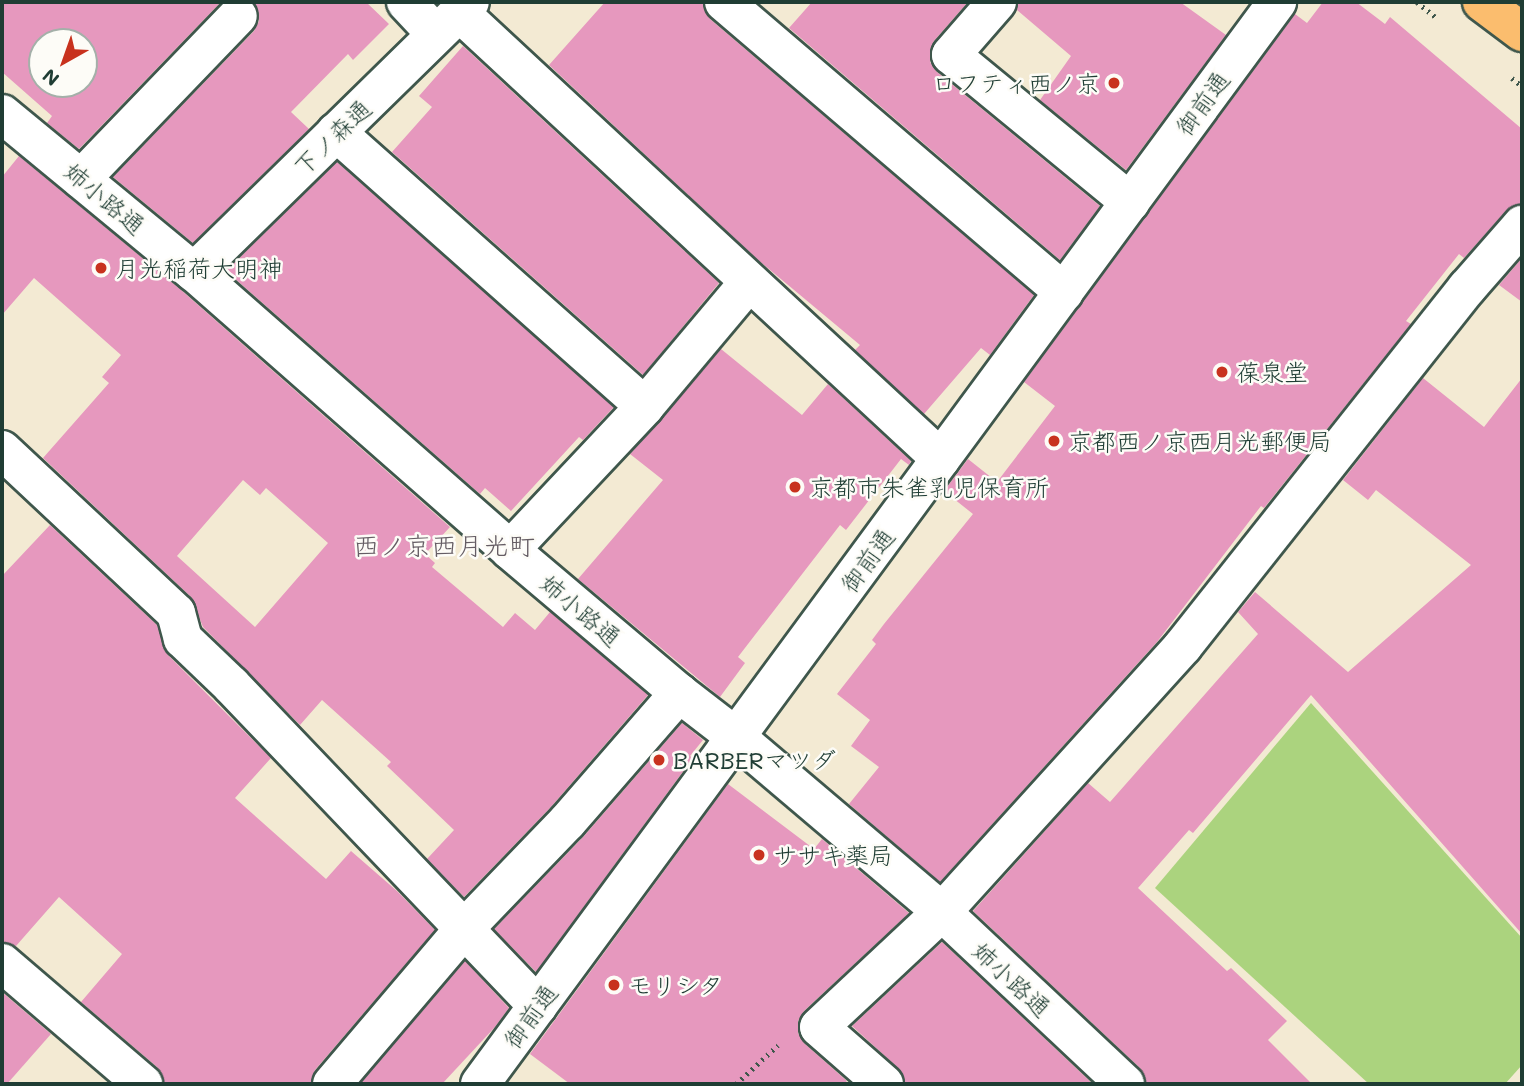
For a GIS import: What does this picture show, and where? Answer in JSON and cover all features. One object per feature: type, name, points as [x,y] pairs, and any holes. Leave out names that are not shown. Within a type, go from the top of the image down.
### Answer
[{"type":"street","points":[[406,2],[455,16],[941,459]]},
{"type":"street","points":[[724,2],[1064,292]]},
{"type":"street","points":[[997,2],[951,55],[1129,202]]},
{"type":"street","name":"御前通","points":[[480,1084],[1277,2]]},
{"type":"street","points":[[81,179],[238,16]]},
{"type":"street","name":"下ノ森通","points":[[194,272],[455,16]]},
{"type":"street","points":[[336,132],[645,406]]},
{"type":"street","name":"姉小路通","points":[[9,133],[81,179],[194,272],[510,550],[942,912],[1125,1084]]},
{"type":"street","points":[[884,1084],[819,1027],[942,912],[1183,646],[1467,288],[1522,225]]},
{"type":"street","points":[[510,550],[645,406],[749,282]]},
{"type":"street","points":[[2,450],[176,612],[183,639],[231,685],[538,1006]]},
{"type":"street","points":[[332,1084],[463,930],[567,822],[679,693]]},
{"type":"street","points":[[2,963],[119,1077]]},
{"type":"path","points":[[736,1084],[789,1035],[819,1027]]},
{"type":"green space","points":[[1311,703],[1522,938],[1522,1065],[1505,1084],[1369,1084],[1155,888]]},
{"type":"building","points":[[2,2],[221,2],[79,149],[47,123],[52,116],[32,98],[98,98],[98,28],[28,28],[28,95],[2,72]]},
{"type":"building","points":[[254,2],[366,2],[389,24],[353,60],[348,54],[291,112],[309,129],[193,243],[113,177],[254,31],[259,21]]},
{"type":"building","points":[[605,2],[703,2],[710,19],[1034,295],[990,355],[981,348],[924,414],[855,350],[860,345],[758,260],[549,65]]},
{"type":"building","points":[[812,2],[968,2],[934,41],[930,50],[930,62],[937,72],[1100,206],[1060,260],[789,28]]},
{"type":"building","points":[[1018,2],[1180,2],[1226,35],[1126,170],[1040,100],[1071,56],[1017,10]]},
{"type":"building","points":[[1323,2],[1356,2],[1385,24],[1390,17],[1522,129],[1522,204],[1506,211],[1464,258],[1459,254],[1406,321],[1411,324],[1264,508],[1261,506],[1157,642],[940,882],[849,804],[879,767],[851,746],[870,720],[837,694],[876,644],[872,640],[884,624],[973,514],[944,491],[968,459],[997,482],[1055,406],[1024,382],[1295,14],[1307,23]]},
{"type":"building","points":[[463,46],[719,283],[643,375],[392,152],[432,107],[419,96]]},
{"type":"building","points":[[19,156],[180,289],[450,527],[425,554],[435,563],[432,567],[503,627],[515,613],[535,630],[550,612],[648,695],[551,807],[464,897],[427,859],[454,830],[387,766],[391,762],[322,700],[300,725],[203,627],[191,597],[43,458],[109,383],[102,377],[121,355],[34,278],[2,315],[2,177]],"holes":[[[243,480],[260,495],[266,488],[328,543],[255,627],[177,556]]]},
{"type":"building","points":[[337,162],[614,407],[583,440],[579,437],[511,511],[485,488],[480,494],[226,271]]},
{"type":"building","points":[[1522,258],[1522,302],[1499,285]]},
{"type":"building","points":[[721,349],[802,415],[828,384],[911,461],[909,465],[901,459],[846,530],[840,525],[738,657],[745,663],[720,697],[578,579],[663,480],[630,454]]},
{"type":"building","points":[[1423,378],[1484,427],[1522,378],[1522,934],[1311,695],[1193,833],[1189,830],[1138,888],[1227,971],[1231,968],[1287,1021],[1268,1040],[1312,1084],[1146,1084],[1140,1068],[973,911],[1088,783],[1110,802],[1258,634],[1238,612],[1255,592],[1348,672],[1471,565],[1376,490],[1368,500],[1343,480]]},
{"type":"building","points":[[50,525],[157,625],[168,655],[271,758],[235,798],[326,879],[351,851],[397,891],[435,930],[315,1070],[311,1084],[164,1084],[157,1067],[81,1002],[122,954],[59,897],[16,946],[2,942],[2,576]]},
{"type":"building","points":[[682,723],[703,740],[690,756],[693,758],[536,972],[494,929],[584,836]]},
{"type":"building","points":[[728,784],[814,849],[822,839],[909,913],[804,1011],[798,1021],[798,1033],[804,1043],[847,1081],[844,1084],[570,1084],[530,1054]]},
{"type":"building","points":[[942,942],[1093,1084],[905,1084],[898,1068],[852,1026]]},
{"type":"building","points":[[465,961],[509,1008],[495,1027],[442,1084],[360,1084]]},
{"type":"building","points":[[2,992],[51,1034],[7,1084],[2,1084]]},
{"type":"place","name":"ロフティ西ノ京","points":[[1114,83]]},
{"type":"place","name":"月光稲荷大明神","points":[[101,268]]},
{"type":"place","name":"葆泉堂","points":[[1222,372]]},
{"type":"place","name":"京都西ノ京西月光郵便局","points":[[1054,441]]},
{"type":"place","name":"京都市朱雀乳児保育所","points":[[795,487]]},
{"type":"place","name":"BARBERマツダ","points":[[659,760]]},
{"type":"place","name":"ササキ薬局","points":[[759,855]]},
{"type":"place","name":"モリシタ","points":[[614,985]]},
{"type":"district","name":"西ノ京西月光町","points":[[444,546]]}]
